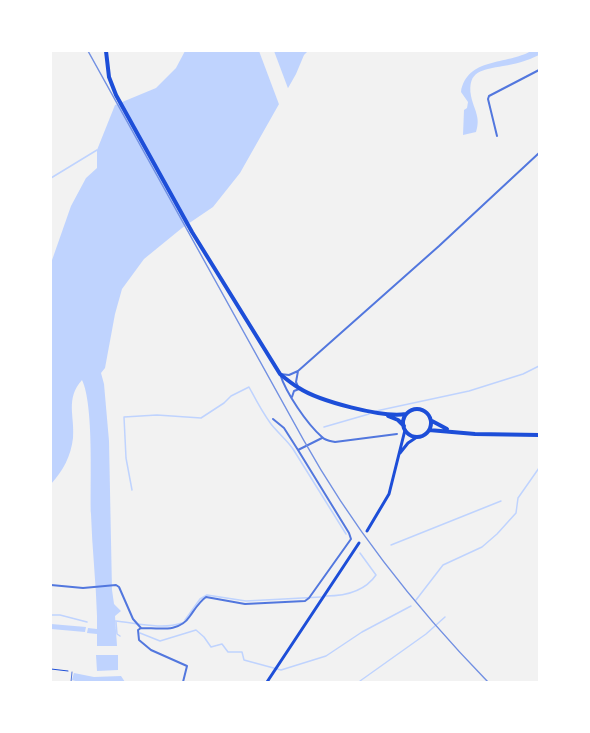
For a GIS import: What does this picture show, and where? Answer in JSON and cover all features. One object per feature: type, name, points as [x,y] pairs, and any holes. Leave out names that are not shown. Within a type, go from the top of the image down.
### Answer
[{"type":"main road","points":[[106,51],[109,76],[116,95],[192,232],[280,374],[297,387],[325,400],[384,414],[406,414],[413,409],[420,409],[439,426],[462,432]]},
{"type":"main road","points":[[384,414],[398,420],[410,435],[417,437]]},
{"type":"main road","points":[[368,531],[389,494],[406,414]]},
{"type":"main road","points":[[398,457],[408,443],[429,430],[431,420]]},
{"type":"main road","points":[[429,430],[539,435]]},
{"type":"main road","points":[[267,682],[359,543]]},
{"type":"street","points":[[497,136],[489,96],[539,70]]},
{"type":"street","points":[[280,374],[289,375],[298,371],[464,224],[539,153]]},
{"type":"street","points":[[292,397],[297,387],[298,371]]},
{"type":"street","points":[[280,374],[289,393],[322,438],[335,442],[397,434]]},
{"type":"street","points":[[289,393],[290,388],[297,387]]},
{"type":"street","points":[[138,625],[177,628],[183,625],[200,601],[206,597],[245,604],[305,601],[351,539],[284,428],[273,419]]},
{"type":"street","points":[[298,450],[322,438]]},
{"type":"street","points":[[51,585],[83,588],[116,585],[119,587],[138,625],[139,640],[150,649],[187,666],[183,682]]},
{"type":"lane","points":[[71,681],[72,672]]},
{"type":"path","points":[[51,669],[72,672]]},
{"type":"water","points":[[185,51],[308,51],[240,173],[213,207],[182,228],[144,259],[122,289],[105,368],[101,373],[109,441],[112,590],[114,604],[121,611],[115,616],[117,646],[97,646],[97,634],[87,633],[88,628],[97,629],[97,616],[91,514],[90,425],[86,392],[82,380],[72,401],[73,438],[70,451],[63,468],[51,484],[51,263],[71,206],[86,178],[97,168],[97,150],[115,105],[156,88],[176,68]]},
{"type":"water","points":[[531,51],[539,51],[539,55],[517,63],[483,70],[474,76],[470,87],[477,127],[476,132],[463,135],[464,110],[468,102],[461,92],[471,73],[479,67]]},
{"type":"water","points":[[51,624],[86,627],[85,632],[51,629]]},
{"type":"water","points":[[96,655],[118,655],[118,670],[97,671]]},
{"type":"water","points":[[74,673],[94,677],[121,676],[125,682],[79,682],[72,680]]},
{"type":"pier","points":[[259,51],[274,51],[289,91],[280,107]]},
{"type":"waterway","points":[[51,178],[97,150]]},
{"type":"waterway","points":[[376,411],[469,391],[523,374],[539,366]]},
{"type":"waterway","points":[[132,490],[126,458],[124,417],[157,415],[201,418],[231,396],[249,387],[268,419],[293,449],[346,534]]},
{"type":"waterway","points":[[324,427],[369,414]]},
{"type":"waterway","points":[[416,600],[443,565],[482,547],[497,534],[516,513],[518,498],[539,468]]},
{"type":"waterway","points":[[391,545],[501,501]]},
{"type":"waterway","points":[[326,596],[354,592],[376,575],[360,553]]},
{"type":"waterway","points":[[185,620],[200,599],[207,595],[246,601],[321,597]]},
{"type":"waterway","points":[[140,633],[160,641],[196,630],[211,647],[222,644],[228,652],[242,652],[244,660],[281,670],[326,656],[362,632],[411,606]]},
{"type":"waterway","points":[[51,615],[87,622]]},
{"type":"waterway","points":[[360,681],[426,634],[445,617]]},
{"type":"waterway","points":[[115,621],[158,626],[182,623]]},
{"type":"waterway","points":[[116,622],[117,634],[120,636]]},
{"type":"railway","points":[[88,51],[322,472],[387,566],[461,654],[488,682]]}]
